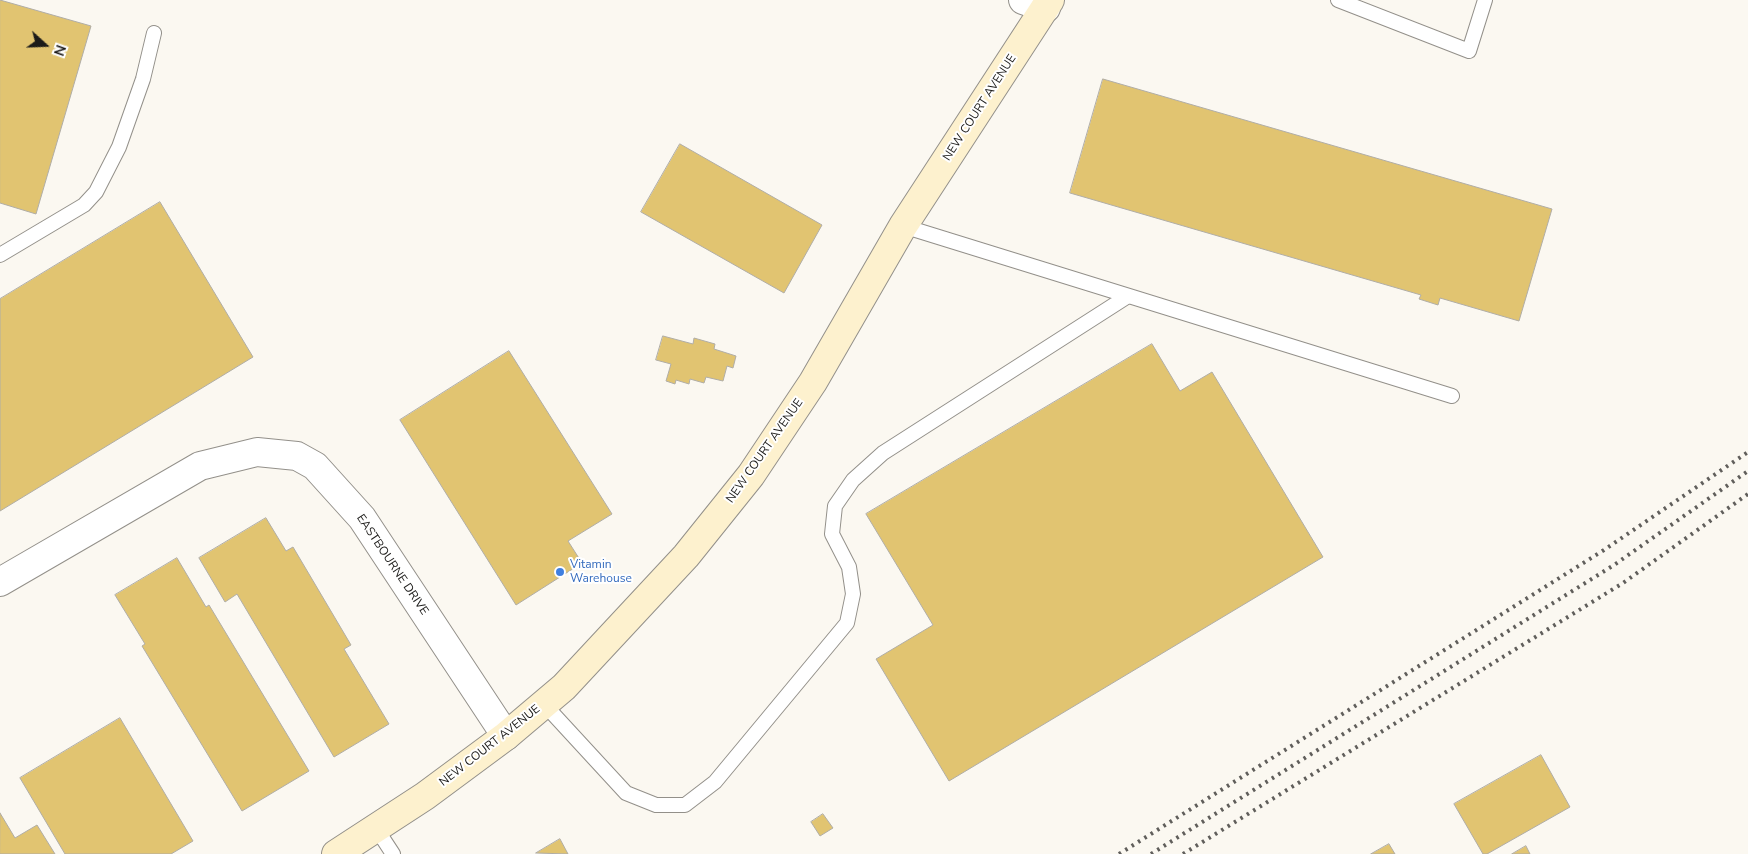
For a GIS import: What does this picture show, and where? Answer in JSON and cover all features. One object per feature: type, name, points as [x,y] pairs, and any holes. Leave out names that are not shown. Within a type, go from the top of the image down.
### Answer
[{"type":"main road","name":"NEW COURT AVENUE","points":[[336,854],[425,796],[506,736],[564,687],[686,556],[751,475],[813,382],[903,226],[1040,2]]},
{"type":"street","name":"EASTBOURNE DRIVE","points":[[0,582],[200,466],[257,452],[297,456],[315,466],[362,518],[506,736]]},
{"type":"lane","points":[[1338,0],[1469,51],[1485,0]]},
{"type":"lane","points":[[0,255],[84,204],[96,192],[120,147],[143,80],[154,33]]},
{"type":"lane","points":[[903,226],[1452,396]]},
{"type":"lane","points":[[544,704],[626,793],[656,805],[685,805],[715,782],[847,623],[853,594],[849,567],[832,534],[835,506],[853,480],[883,453],[1128,296]]},
{"type":"lane","points":[[376,828],[393,854]]},
{"type":"building","points":[[0,0],[91,26],[36,214],[0,203]]},
{"type":"building","points":[[1103,79],[1552,209],[1519,321],[1440,298],[1438,305],[1419,299],[1421,295],[1070,193]]},
{"type":"building","points":[[680,144],[822,225],[784,293],[641,212]]},
{"type":"building","points":[[160,202],[253,357],[0,511],[0,299]]},
{"type":"building","points":[[663,336],[693,344],[694,338],[715,344],[714,349],[736,356],[733,368],[727,366],[723,381],[706,377],[704,383],[690,379],[689,384],[676,380],[675,384],[666,381],[671,364],[656,360]]},
{"type":"building","points":[[1152,344],[1180,391],[1212,372],[1323,557],[949,781],[876,659],[933,625],[866,514]]},
{"type":"building","points":[[509,351],[612,514],[568,541],[582,563],[516,605],[400,420]]},
{"type":"building","points":[[266,518],[286,551],[293,547],[351,645],[344,649],[389,724],[334,757],[237,594],[225,602],[199,558]]},
{"type":"building","points":[[177,558],[206,607],[209,605],[309,771],[242,811],[142,646],[145,644],[115,595]]},
{"type":"building","points":[[120,718],[193,841],[171,854],[65,854],[20,778]]},
{"type":"building","points":[[1541,755],[1570,807],[1487,854],[1483,854],[1454,804]]},
{"type":"building","points":[[0,813],[15,838],[37,825],[55,854],[0,854]]},
{"type":"building","points":[[823,814],[833,828],[820,836],[811,822]]},
{"type":"building","points":[[560,839],[568,854],[536,853]]},
{"type":"building","points":[[1389,844],[1395,854],[1371,854]]},
{"type":"building","points":[[1526,846],[1530,854],[1512,854]]},
{"type":"railway","points":[[1119,854],[1604,550],[1748,452]]},
{"type":"railway","points":[[1151,854],[1614,565],[1748,471]]},
{"type":"railway","points":[[1183,854],[1623,583],[1748,494]]},
{"type":"place","name":"Vitamin Warehouse","points":[[560,572]]}]
